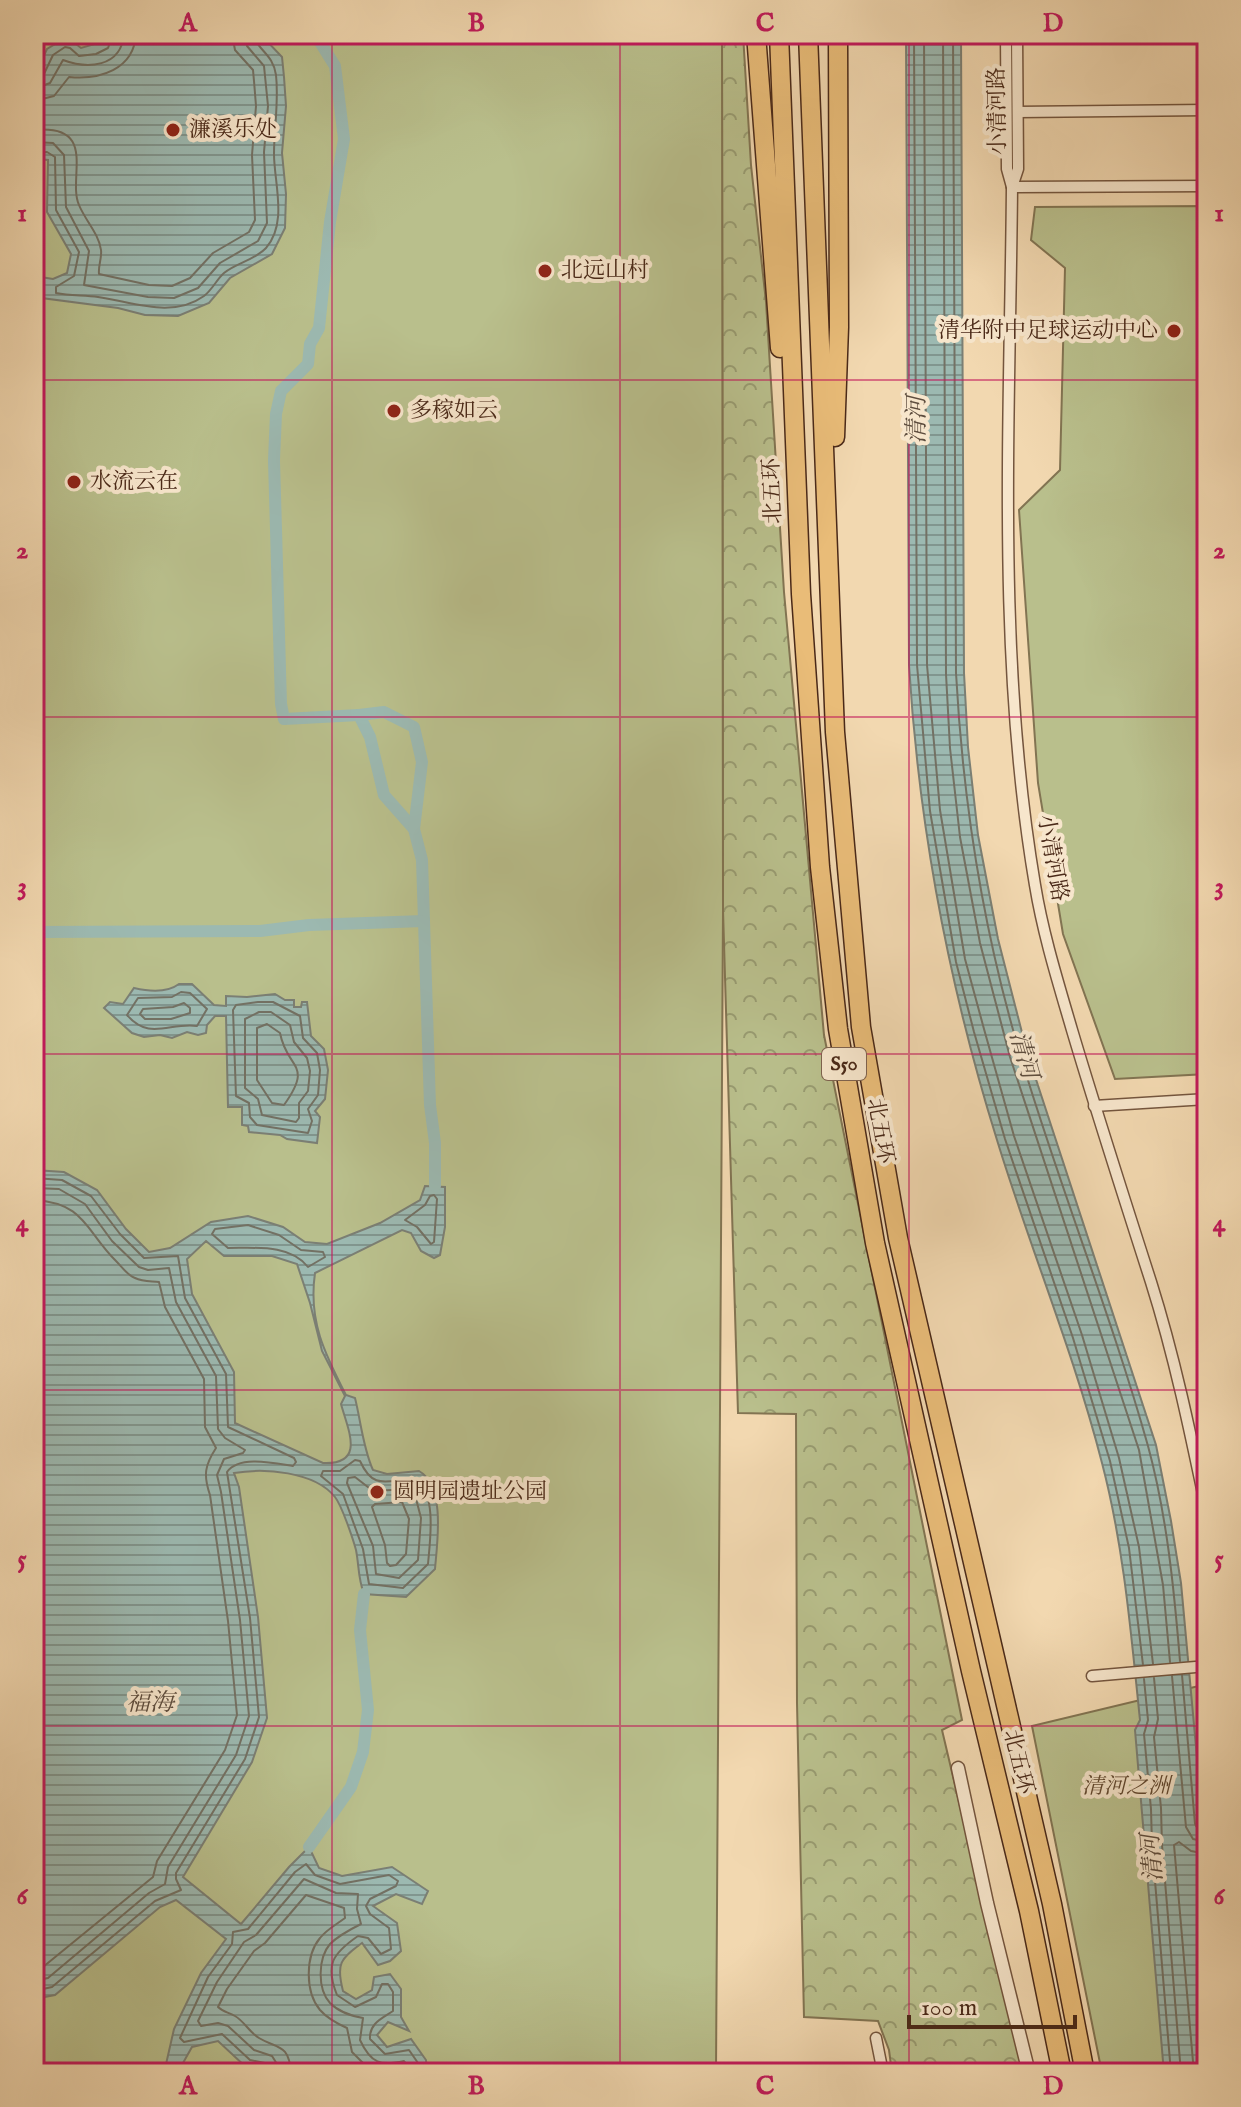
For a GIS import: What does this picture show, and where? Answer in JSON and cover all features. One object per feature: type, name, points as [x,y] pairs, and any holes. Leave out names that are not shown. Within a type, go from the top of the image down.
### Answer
[{"type":"highway","points":[[756,34],[763,160],[801,594]]},
{"type":"highway","name":"北五环","points":[[779,34],[801,594],[820,867],[838,1029],[870,1212],[971,1671],[1029,1911],[1062,2073]]},
{"type":"highway","name":"北五环","points":[[808,34],[835,732],[861,1027],[898,1238],[1052,1904],[1085,2073]]},
{"type":"highway","points":[[817,240],[820,34]]},
{"type":"highway","points":[[829,592],[839,327],[838,34]]},
{"type":"street","name":"小清河路","points":[[1006,34],[1007,169],[1012,187],[1009,560],[1014,709],[1023,809],[1035,888],[1050,953],[1094,1106],[1153,1287],[1180,1387],[1207,1513]]},
{"type":"street","name":"小清河路","points":[[1012,187],[1018,169],[1017,34]]},
{"type":"street","points":[[1018,112],[1207,110]]},
{"type":"street","points":[[1012,187],[1207,186]]},
{"type":"street","points":[[1094,1106],[1207,1099]]},
{"type":"street","points":[[1092,1676],[1207,1666]]},
{"type":"street","points":[[958,1768],[1029,2073]]},
{"type":"street","points":[[876,2038],[883,2073]]},
{"type":"green space","name":"圆明园遗址公园","points":[[34,34],[722,34],[723,910],[716,2073],[34,2073]]},
{"type":"green space","points":[[722,34],[743,34],[751,165],[766,302],[784,592],[824,1035],[962,1720],[942,1730],[1023,2073],[892,2073],[889,2050],[878,2021],[804,2017],[797,1703],[796,1414],[738,1413],[723,910]]},
{"type":"green space","points":[[1207,206],[1207,1074],[1115,1079],[1063,934],[1038,783],[1019,510],[1060,470],[1065,268],[1031,240],[1035,207]]},
{"type":"green space","name":"清河之洲","points":[[1207,1684],[1207,2073],[1102,2073],[1032,1726]]},
{"type":"water","points":[[107,34],[253,34],[264,38],[282,57],[286,106],[282,153],[285,228],[272,254],[230,278],[209,303],[178,316],[145,315],[118,308],[34,297],[34,276],[53,279],[67,273],[71,254],[47,212],[48,160],[38,159],[37,167],[34,167],[34,77],[47,49],[67,37],[81,48],[102,42]]},
{"type":"water","name":"清河","points":[[906,34],[961,34],[964,673],[978,835],[998,939],[1027,1052],[1156,1445],[1171,1521],[1181,1583],[1207,1867],[1207,2073],[1164,2073],[1135,1730],[1140,1720],[1116,1526],[1091,1422],[980,1081],[950,964],[928,846],[909,665]]},
{"type":"water","points":[[179,984],[192,984],[214,1005],[226,1006],[226,996],[275,994],[285,1000],[294,1000],[294,1007],[301,1007],[302,1002],[307,1002],[311,1036],[324,1049],[328,1070],[325,1099],[315,1111],[320,1117],[317,1143],[249,1132],[248,1126],[242,1125],[242,1107],[228,1107],[226,1016],[215,1016],[207,1025],[206,1033],[198,1035],[187,1032],[172,1038],[160,1035],[144,1037],[132,1033],[104,1008],[110,1002],[123,1004],[134,988],[163,990]]},
{"type":"water","name":"福海","points":[[34,1170],[64,1172],[97,1190],[126,1229],[149,1252],[170,1248],[211,1222],[248,1216],[283,1227],[305,1242],[327,1244],[380,1223],[420,1200],[425,1186],[445,1187],[445,1227],[440,1255],[434,1258],[421,1251],[411,1233],[402,1230],[315,1273],[313,1290],[320,1337],[346,1395],[355,1398],[364,1444],[373,1470],[387,1474],[419,1471],[428,1478],[433,1489],[438,1516],[435,1569],[406,1597],[364,1594],[356,1550],[347,1523],[338,1501],[326,1488],[288,1473],[234,1473],[239,1487],[258,1617],[267,1718],[252,1762],[183,1877],[241,1924],[309,1847],[319,1868],[342,1876],[392,1867],[428,1891],[422,1904],[396,1894],[373,1906],[397,1923],[401,1951],[390,1961],[378,1965],[362,1943],[344,1958],[340,1968],[343,1991],[356,1999],[372,1990],[374,1977],[390,1974],[401,1989],[401,2017],[409,2031],[388,2022],[377,2035],[387,2047],[411,2039],[426,2060],[427,2073],[314,2073],[247,2068],[218,2041],[192,2047],[183,2063],[184,2073],[164,2073],[174,2029],[201,1973],[226,1939],[176,1900],[160,1907],[55,1995],[34,1999]],"holes":[[[206,1241],[224,1256],[272,1256],[297,1264],[322,1351],[345,1396],[341,1404],[351,1444],[345,1458],[323,1463],[235,1423],[234,1372],[192,1294],[187,1259]]]},
{"type":"waterway","points":[[315,34],[335,66],[344,139],[330,222],[319,328],[310,344],[308,364],[281,391],[276,414],[274,460],[281,704],[284,719],[359,715],[370,737],[384,795],[414,829],[422,860],[424,921]]},
{"type":"waterway","points":[[359,715],[384,712],[414,727],[422,762],[414,829]]},
{"type":"waterway","points":[[34,932],[260,931],[309,925],[424,921],[435,1186]]},
{"type":"waterway","points":[[309,1847],[351,1787],[363,1752],[368,1710],[360,1630],[364,1594]]},
{"type":"place","name":"濂溪乐处","points":[[173,130]]},
{"type":"place","name":"北远山村","points":[[545,271]]},
{"type":"place","name":"清华附中足球运动中心","points":[[1174,331]]},
{"type":"place","name":"多稼如云","points":[[394,411]]},
{"type":"place","name":"水流云在","points":[[74,482]]},
{"type":"place","name":"圆明园遗址公园","points":[[377,1492]]}]
